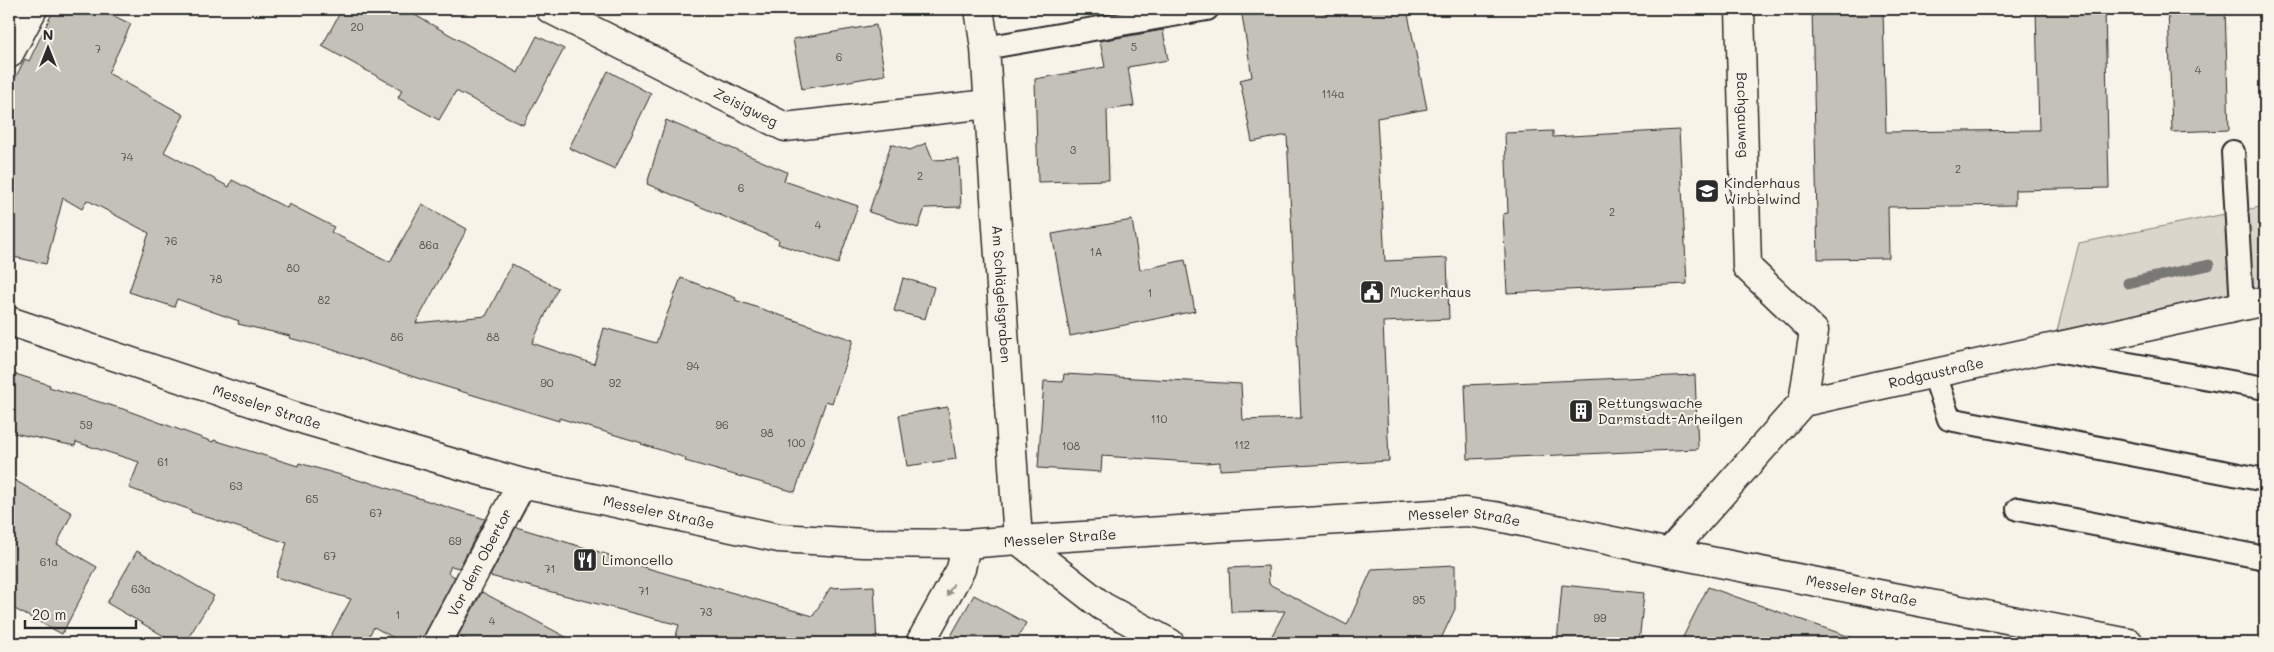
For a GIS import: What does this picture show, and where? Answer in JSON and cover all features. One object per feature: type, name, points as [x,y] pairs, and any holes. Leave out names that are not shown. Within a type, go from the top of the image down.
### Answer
[{"type":"street","points":[[9,54],[33,9]]},
{"type":"street","name":"Zeisigweg","points":[[550,9],[785,127],[988,104]]},
{"type":"street","name":"Am Schlägelsgraben","points":[[979,9],[986,48],[988,104],[1018,540]]},
{"type":"street","name":"Bachgauweg","points":[[1740,9],[1747,267],[1814,331],[1803,402]]},
{"type":"street","name":"Rodgaustraße","points":[[1803,402],[2254,304]]},
{"type":"street","name":"Messeler Straße","points":[[9,321],[305,420],[522,483],[779,538],[863,543],[966,544],[1466,512],[2129,643]]},
{"type":"street","points":[[1669,553],[1803,402]]},
{"type":"street","name":"Vor dem Obertor","points":[[437,643],[522,483]]},
{"type":"street","points":[[1018,540],[1102,606],[1170,643]]},
{"type":"street","points":[[920,643],[961,569],[966,544]]},
{"type":"lane","points":[[986,48],[1207,9]]},
{"type":"lane","points":[[2233,152],[2254,304]]},
{"type":"lane","points":[[2045,350],[2265,388]]},
{"type":"lane","points":[[1934,374],[1949,419],[2265,480]]},
{"type":"lane","points":[[2018,509],[2265,558]]},
{"type":"shaded area","points":[[2265,206],[2265,286],[2057,331],[2079,243]]},
{"type":"building","points":[[54,9],[99,9],[131,24],[108,73],[184,115],[164,152],[229,187],[232,180],[287,208],[289,204],[334,227],[331,232],[390,262],[422,204],[467,229],[416,323],[486,316],[512,264],[558,288],[532,343],[594,364],[604,328],[656,343],[681,278],[736,298],[735,300],[853,340],[832,403],[826,401],[795,492],[685,461],[686,458],[642,443],[559,418],[559,421],[417,378],[324,347],[289,338],[290,336],[238,324],[239,321],[177,299],[174,307],[129,292],[149,233],[87,200],[82,209],[63,198],[46,264],[9,256],[9,90],[25,59],[29,61]]},
{"type":"building","points":[[342,9],[404,9],[518,73],[537,36],[564,49],[523,125],[456,91],[439,120],[398,98],[402,90],[322,46]]},
{"type":"building","points":[[1241,9],[1324,9],[1325,14],[1354,9],[1407,9],[1427,109],[1377,118],[1385,261],[1447,258],[1449,319],[1383,322],[1389,461],[1220,470],[1220,462],[1205,463],[1102,456],[1101,472],[1038,468],[1044,381],[1063,382],[1064,374],[1241,384],[1243,420],[1301,418],[1287,135],[1252,142],[1240,80],[1252,77]]},
{"type":"building","points":[[1812,9],[1883,9],[1886,132],[2039,130],[2036,9],[2105,9],[2109,188],[2015,190],[2015,205],[1888,207],[1889,258],[1818,259]]},
{"type":"building","points":[[2168,9],[2225,9],[2229,130],[2172,132]]},
{"type":"building","points":[[876,25],[885,75],[802,89],[793,39]]},
{"type":"building","points":[[1163,30],[1168,60],[1128,67],[1134,106],[1107,110],[1109,180],[1038,182],[1035,79],[1105,67],[1100,41]]},
{"type":"building","points":[[608,71],[651,94],[615,169],[569,148]]},
{"type":"building","points":[[666,120],[787,172],[784,181],[858,206],[838,264],[778,244],[779,240],[647,184]]},
{"type":"building","points":[[1679,130],[1687,284],[1507,293],[1503,214],[1508,213],[1505,133],[1553,131],[1553,137]]},
{"type":"building","points":[[926,143],[933,160],[959,159],[961,207],[925,208],[918,228],[869,212],[891,144],[910,150]]},
{"type":"building","points":[[1132,220],[1140,270],[1185,260],[1195,311],[1070,336],[1052,234]]},
{"type":"building","points":[[903,278],[934,287],[925,319],[894,311]]},
{"type":"building","points":[[9,372],[50,385],[49,387],[123,409],[213,442],[214,440],[298,466],[299,463],[365,481],[485,519],[459,568],[451,566],[448,573],[455,577],[420,643],[403,643],[374,627],[365,643],[327,643],[351,599],[276,577],[287,543],[191,512],[191,510],[129,488],[139,462],[76,442],[75,446],[9,432]]},
{"type":"building","name":"Rettungswache Darmstadt-Arheilgen","points":[[1695,375],[1698,449],[1468,459],[1465,385]]},
{"type":"building","points":[[948,407],[956,459],[907,466],[899,415]]},
{"type":"building","points":[[9,477],[72,513],[57,544],[97,567],[62,634],[9,606]]},
{"type":"building","points":[[516,527],[609,555],[609,557],[813,616],[830,588],[874,586],[877,643],[674,643],[679,625],[490,576]]},
{"type":"building","points":[[137,551],[214,596],[185,643],[176,643],[107,603]]},
{"type":"building","points":[[1455,565],[1455,609],[1439,643],[1268,643],[1285,611],[1231,612],[1229,568],[1268,566],[1269,584],[1347,625],[1372,569]]},
{"type":"building","points":[[1562,585],[1644,593],[1639,643],[1557,643]]},
{"type":"building","points":[[1708,587],[1856,639],[1855,643],[1680,643]]},
{"type":"building","points":[[482,592],[577,643],[472,643],[458,636]]},
{"type":"building","points":[[974,595],[1026,623],[1015,643],[947,643]]},
{"type":"waterway","points":[[2128,283],[2209,265]]},
{"type":"place","name":"Kinderhaus Wirbelwind","points":[[1707,191]]},
{"type":"place","name":"Muckerhaus","points":[[1372,292]]},
{"type":"place","name":"Rettungswache Darmstadt-Arheilgen","points":[[1581,411]]},
{"type":"place","name":"Limoncello","points":[[585,560]]}]
